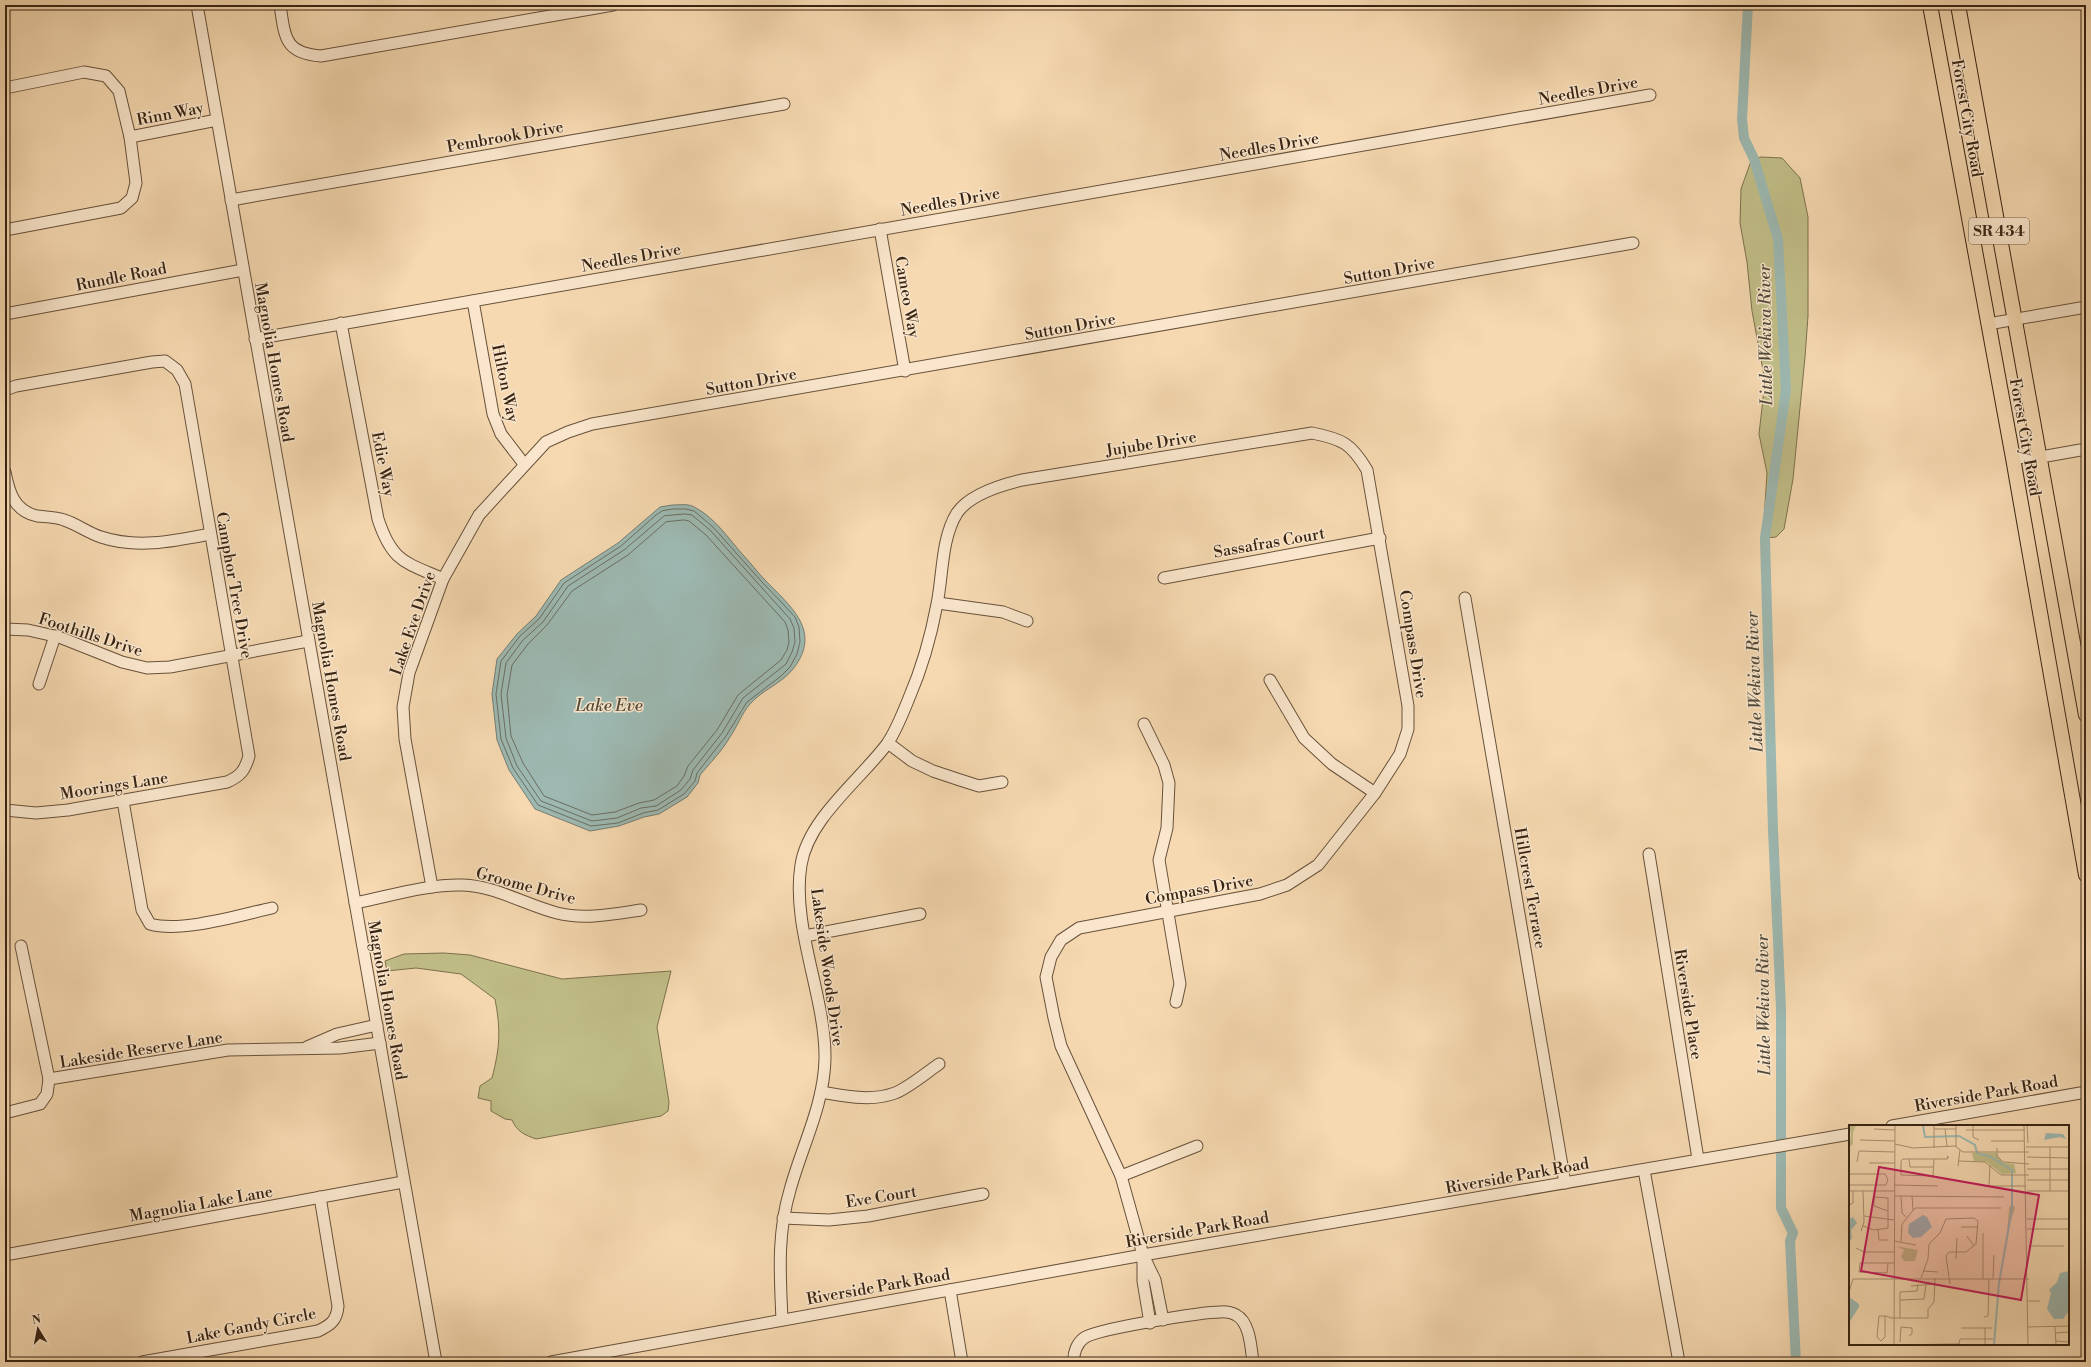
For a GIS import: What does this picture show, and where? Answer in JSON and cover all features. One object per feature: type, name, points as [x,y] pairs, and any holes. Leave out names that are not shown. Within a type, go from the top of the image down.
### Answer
[{"type":"main road","name":"Forest City Road","points":[[1930,5],[1988,324],[2080,811],[2086,875]]},
{"type":"main road","name":"Forest City Road","points":[[1958,5],[2015,319],[2081,660],[2086,715]]},
{"type":"street","name":"Magnolia Homes Road","points":[[197,5],[308,641],[377,1025],[403,1182],[436,1362]]},
{"type":"street","points":[[280,5],[285,34],[292,46],[303,54],[321,56],[613,5]]},
{"type":"street","points":[[5,88],[84,72],[106,76],[118,91],[130,137],[136,183],[132,198],[121,208],[5,230]]},
{"type":"street","name":"Needles Drive","points":[[255,339],[1650,95]]},
{"type":"street","name":"Pembrook Drive","points":[[231,200],[784,104]]},
{"type":"street","name":"Rinn Way","points":[[130,137],[217,120]]},
{"type":"street","name":"Cameo Way","points":[[880,229],[905,371]]},
{"type":"street","name":"Sutton Drive","points":[[524,464],[546,442],[568,432],[592,424],[905,371],[1633,243]]},
{"type":"street","name":"Rundle Road","points":[[5,314],[243,270]]},
{"type":"street","name":"Hilton Way","points":[[473,301],[493,414],[501,434],[524,464]]},
{"type":"street","points":[[1988,324],[2086,306]]},
{"type":"street","name":"Edie Way","points":[[341,323],[378,519],[384,537],[395,555],[406,562],[443,579]]},
{"type":"street","name":"Camphor Tree Drive","points":[[5,390],[16,386],[165,361],[177,370],[184,384],[230,657],[249,756],[245,770],[239,777],[228,782]]},
{"type":"street","name":"Jujube Drive","points":[[938,604],[948,535],[958,512],[975,498],[994,487],[1022,480],[1312,433],[1332,437],[1356,452],[1367,470],[1380,538]]},
{"type":"street","points":[[2013,458],[2041,457],[2086,449]]},
{"type":"street","name":"Lake Eve Drive","points":[[432,887],[405,739],[403,707],[409,672],[443,579],[479,515],[524,464]]},
{"type":"street","points":[[5,472],[12,499],[21,509],[35,515],[63,520],[100,537],[144,544],[166,542],[210,534]]},
{"type":"street","name":"Sassafras Court","points":[[1164,578],[1380,538]]},
{"type":"street","name":"Compass Drive","points":[[1143,1255],[1121,1176],[1061,1046],[1046,977],[1051,957],[1061,940],[1079,928],[1260,894],[1287,885],[1318,865],[1375,792],[1400,754],[1408,729],[1408,706],[1380,538]]},
{"type":"street","name":"Hillcrest Terrace","points":[[1465,598],[1565,1183]]},
{"type":"street","points":[[938,604],[1003,612],[1027,621]]},
{"type":"street","name":"Lakeside Woods Drive","points":[[782,1320],[779,1253],[783,1218],[790,1189],[815,1116],[821,1092],[825,1059],[821,1020],[805,936],[799,891],[801,863],[809,841],[821,821],[888,743],[910,696],[929,641],[938,604]]},
{"type":"street","name":"Foothills Drive","points":[[5,629],[28,630],[55,636],[122,662],[147,668],[170,667],[230,657],[308,641]]},
{"type":"street","points":[[39,684],[55,636]]},
{"type":"street","points":[[1270,680],[1304,738],[1332,764],[1375,792]]},
{"type":"street","points":[[1144,724],[1164,765],[1169,783],[1167,828],[1159,860],[1180,984],[1176,1002]]},
{"type":"street","points":[[888,743],[912,761],[932,771],[979,786],[1002,782]]},
{"type":"street","name":"Moorings Lane","points":[[5,810],[36,813],[68,810],[228,782]]},
{"type":"street","points":[[123,801],[142,910],[150,924],[162,927],[179,927],[272,908]]},
{"type":"street","name":"Riverside Place","points":[[1649,854],[1698,1159]]},
{"type":"street","name":"Groome Drive","points":[[355,903],[432,887],[464,885],[486,889],[558,913],[601,916],[641,910]]},
{"type":"street","points":[[805,936],[920,914]]},
{"type":"street","name":"Lakeside Reserve Lane","points":[[21,946],[49,1079],[228,1050],[348,1047],[380,1043]]},
{"type":"street","name":"Lakeside Reserve Lane","points":[[302,1049],[346,1031],[377,1025]]},
{"type":"street","points":[[346,1031],[348,1047]]},
{"type":"street","points":[[821,1092],[874,1098],[895,1093],[939,1064]]},
{"type":"street","points":[[5,1113],[40,1104],[47,1094],[49,1079]]},
{"type":"street","name":"Riverside Park Road","points":[[1898,1125],[2086,1092]]},
{"type":"street","name":"Riverside Park Road","points":[[551,1362],[1143,1255],[1849,1134]]},
{"type":"street","points":[[1121,1176],[1197,1146]]},
{"type":"street","points":[[1644,1170],[1679,1362]]},
{"type":"street","name":"Magnolia Lake Lane","points":[[5,1254],[403,1182]]},
{"type":"street","name":"Eve Court","points":[[783,1218],[828,1220],[868,1216],[984,1194]]},
{"type":"street","name":"Lake Gandy Circle","points":[[142,1362],[318,1331],[331,1325],[337,1315],[338,1306],[320,1197]]},
{"type":"street","points":[[1143,1255],[1155,1280],[1163,1320]]},
{"type":"street","points":[[1143,1255],[1143,1281],[1150,1323]]},
{"type":"street","points":[[950,1290],[960,1362]]},
{"type":"street","points":[[1074,1362],[1077,1345],[1084,1337],[1099,1332],[1163,1320],[1223,1311],[1237,1315],[1247,1328],[1253,1362]]},
{"type":"shaded area","points":[[1761,157],[1782,158],[1800,178],[1808,217],[1808,316],[1793,479],[1784,529],[1776,537],[1765,538],[1764,520],[1767,473],[1759,434],[1765,381],[1752,311],[1747,262],[1740,223],[1741,189],[1751,161]]},
{"type":"shaded area","points":[[444,953],[470,955],[562,979],[671,971],[657,1027],[669,1102],[668,1111],[661,1116],[536,1139],[522,1132],[516,1127],[512,1120],[505,1119],[491,1111],[491,1101],[478,1098],[480,1086],[492,1078],[497,1057],[499,1030],[495,999],[461,974],[416,968],[387,971],[385,961],[404,954]]},
{"type":"water","name":"Lake Eve","points":[[672,505],[693,506],[716,523],[762,577],[793,610],[800,620],[804,631],[805,643],[801,655],[793,669],[783,679],[750,704],[727,742],[700,775],[698,783],[687,797],[659,814],[644,817],[619,826],[590,831],[535,809],[509,770],[497,740],[492,694],[497,659],[517,634],[536,616],[561,580],[618,543],[660,507]]},
{"type":"waterway","name":"Little Wekiva River","points":[[1748,5],[1742,119],[1744,138],[1754,159],[1778,239],[1786,390],[1765,538],[1773,830],[1781,1009],[1781,1208],[1793,1233],[1790,1241],[1796,1362]]}]
